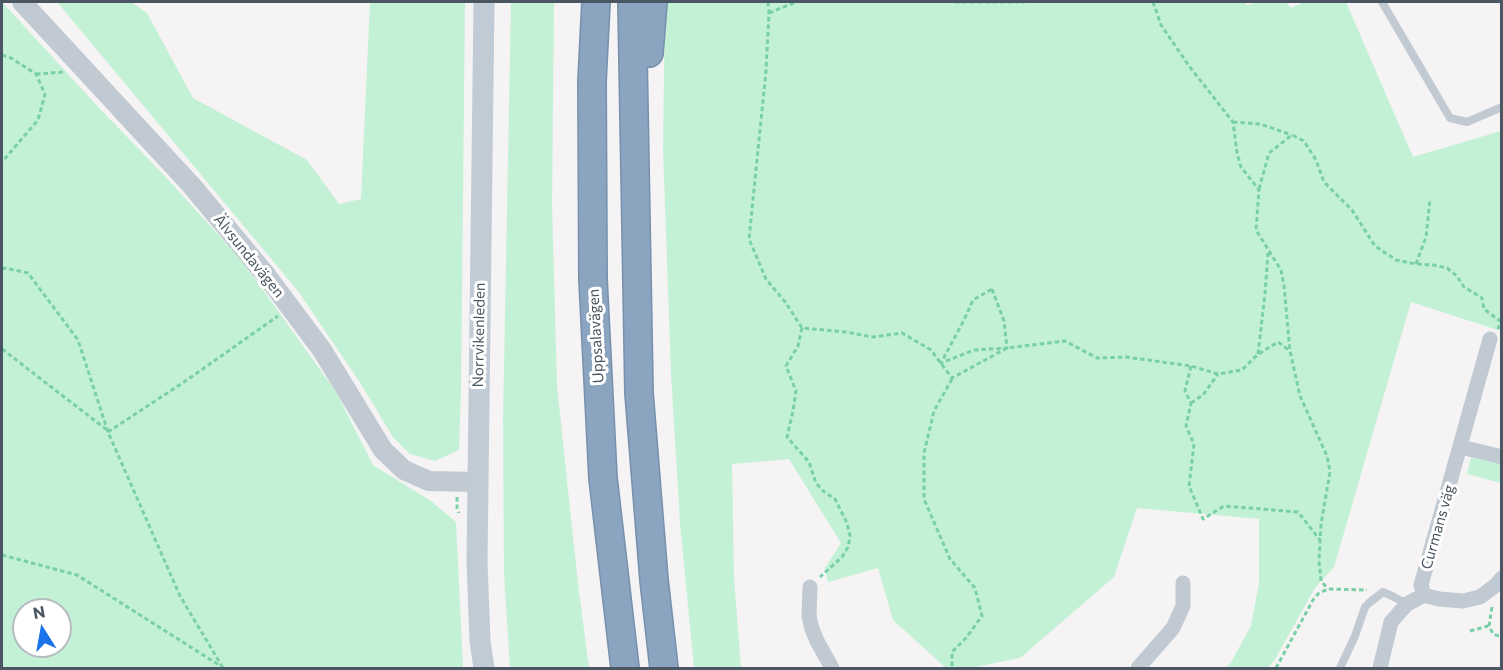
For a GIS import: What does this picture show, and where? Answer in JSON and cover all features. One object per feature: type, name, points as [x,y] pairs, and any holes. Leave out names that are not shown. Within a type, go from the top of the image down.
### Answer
[{"type":"highway","points":[[589,2],[592,81]]},
{"type":"highway","name":"Uppsalavägen","points":[[596,2],[592,81],[593,279],[603,478],[625,669]]},
{"type":"highway","points":[[632,2],[639,393],[654,580],[664,669]]},
{"type":"highway","points":[[636,240],[653,2]]},
{"type":"main road","name":"Norrvikenleden","points":[[484,2],[477,482],[477,562],[480,641],[484,669]]},
{"type":"street","name":"Älvsundavägen","points":[[22,2],[192,186],[266,275],[322,350],[383,450],[404,470],[429,481],[477,482]]},
{"type":"street","name":"Curmans väg","points":[[1424,595],[1421,585],[1490,339]]},
{"type":"street","points":[[1461,447],[1502,457]]},
{"type":"street","points":[[1380,669],[1391,622],[1407,604],[1424,595],[1463,601],[1480,597],[1499,582]]},
{"type":"street","points":[[1138,669],[1173,628],[1183,606],[1183,583]]},
{"type":"street","points":[[810,587],[809,616],[812,629],[832,669]]},
{"type":"lane","points":[[1382,2],[1450,118],[1467,122],[1502,108]]},
{"type":"lane","points":[[1340,669],[1365,608],[1383,592],[1407,604]]},
{"type":"path","points":[[768,2],[766,71],[749,239],[766,279],[786,303],[802,328],[798,346],[786,366],[796,391],[787,437],[809,462],[816,483],[835,499],[850,536],[848,547],[842,557],[810,587]]},
{"type":"path","points":[[769,13],[796,2]]},
{"type":"path","points":[[955,2],[1025,2]]},
{"type":"path","points":[[1152,2],[1161,25],[1189,66],[1233,122],[1241,167],[1259,190]]},
{"type":"path","points":[[2,55],[36,74],[45,93],[38,120],[2,162]]},
{"type":"path","points":[[36,74],[85,70]]},
{"type":"path","points":[[1233,122],[1260,124],[1304,141],[1316,160],[1324,182],[1352,210],[1375,246],[1396,260],[1447,268],[1457,276],[1464,287],[1482,298],[1484,309],[1501,320],[1497,333],[1490,339]]},
{"type":"path","points":[[1292,135],[1269,153],[1259,190],[1256,230],[1281,270],[1290,351],[1300,396],[1327,456],[1330,472],[1321,524],[1319,561],[1321,582],[1328,589]]},
{"type":"path","points":[[1416,264],[1426,237],[1430,199]]},
{"type":"path","points":[[1257,355],[1266,294],[1268,251]]},
{"type":"path","points":[[2,269],[28,273],[78,340],[108,432],[180,596],[222,667]]},
{"type":"path","points":[[941,363],[973,300],[992,289],[1004,321],[1007,348]]},
{"type":"path","points":[[108,432],[187,380],[290,307]]},
{"type":"path","points":[[802,328],[873,337],[902,333],[932,350],[952,378]]},
{"type":"path","points":[[941,363],[974,350],[1065,341],[1097,358],[1126,357],[1191,366],[1218,374],[1242,370],[1257,355],[1278,342],[1290,351]]},
{"type":"path","points":[[952,669],[952,652],[982,616],[975,588],[950,559],[924,499],[924,453],[934,411],[952,378],[1007,348]]},
{"type":"path","points":[[2,349],[108,432]]},
{"type":"path","points":[[1191,366],[1185,391],[1191,403],[1186,426],[1194,444],[1189,486],[1203,519],[1224,506],[1298,512],[1320,541]]},
{"type":"path","points":[[1191,403],[1203,395],[1218,374]]},
{"type":"path","points":[[2,555],[77,575],[222,667]]},
{"type":"path","points":[[1499,582],[1489,626],[1493,634],[1502,637]]},
{"type":"path","points":[[1276,669],[1319,593],[1328,589],[1383,592]]},
{"type":"path","points":[[1470,632],[1489,626]]},
{"type":"green space","points":[[2,2],[243,262],[336,392],[373,465],[431,501],[456,522],[463,668],[2,668]]},
{"type":"green space","points":[[57,2],[131,2],[147,13],[193,98],[307,160],[339,204],[361,199],[370,2],[465,2],[459,450],[435,461],[410,454],[393,437],[359,381],[298,291]]},
{"type":"green space","points":[[511,2],[554,2],[552,205],[557,386],[589,668],[510,668],[504,573],[503,419]]},
{"type":"green space","points":[[665,2],[1244,2],[1247,5],[1259,2],[1286,2],[1291,8],[1304,2],[1346,2],[1413,157],[1501,131],[1501,331],[1411,302],[1334,567],[1315,588],[1274,661],[1267,668],[1226,668],[1251,626],[1259,583],[1259,519],[1137,508],[1114,577],[1020,658],[970,668],[946,668],[893,620],[878,568],[828,582],[825,568],[841,543],[789,459],[732,464],[734,578],[741,668],[694,668],[680,523],[671,373],[663,149]]},
{"type":"green space","points":[[1471,457],[1501,464],[1501,483],[1467,474]]}]
